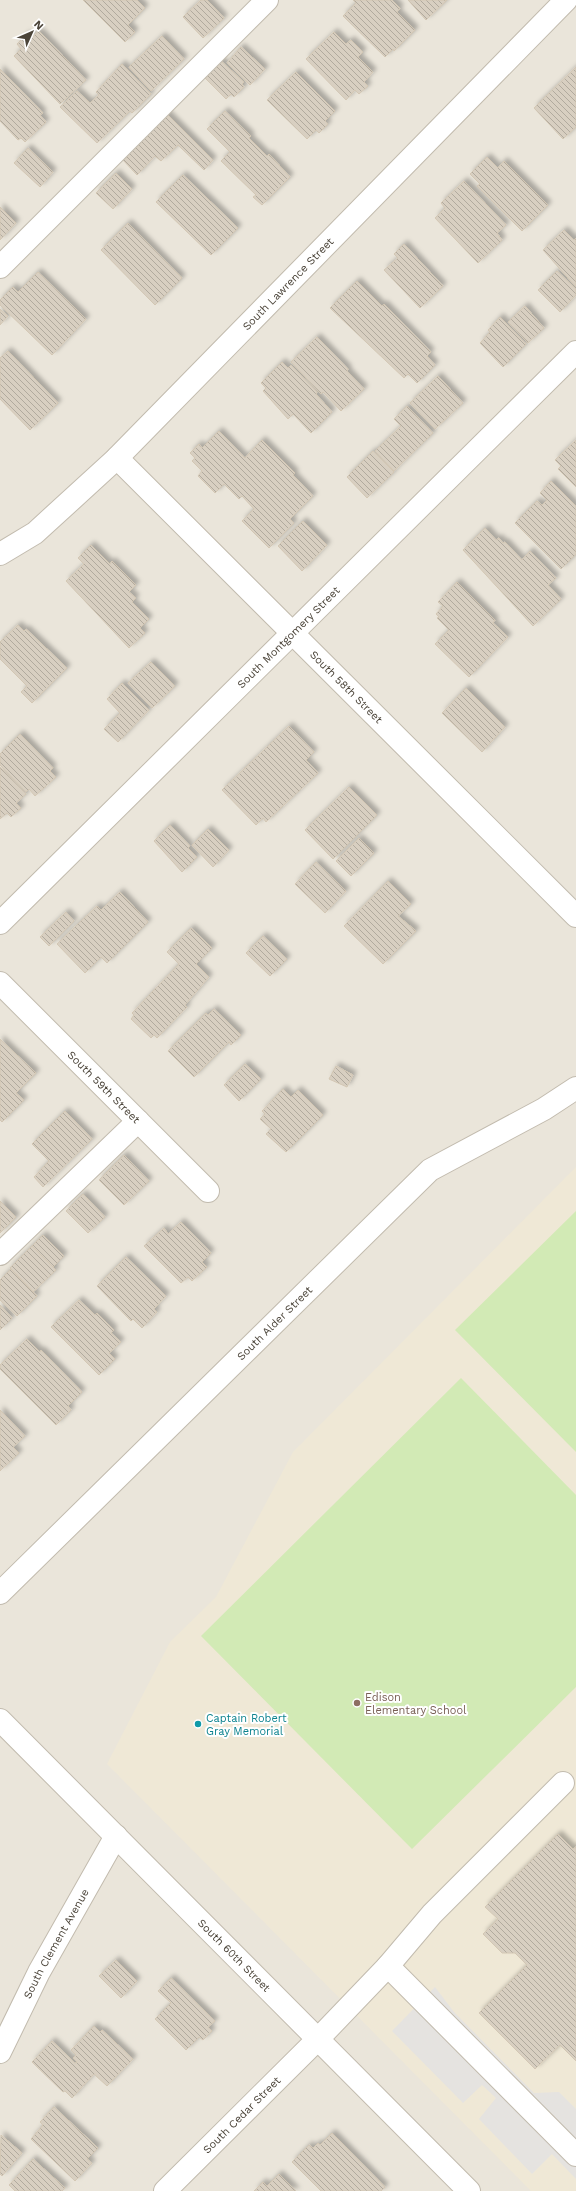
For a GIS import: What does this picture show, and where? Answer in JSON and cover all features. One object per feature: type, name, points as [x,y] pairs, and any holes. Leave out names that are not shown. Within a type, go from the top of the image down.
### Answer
[{"type":"street","points":[[0,267],[267,0]]},
{"type":"street","name":"South Lawrence Street","points":[[0,554],[35,534],[117,458],[566,0]]},
{"type":"street","name":"South Montgomery Street","points":[[0,923],[576,352]]},
{"type":"street","name":"South 58th Street","points":[[117,458],[576,916]]},
{"type":"street","name":"South 59th Street","points":[[0,983],[208,1191]]},
{"type":"street","name":"South Alder Street","points":[[0,1593],[430,1170],[544,1109],[576,1088]]},
{"type":"street","points":[[0,1254],[138,1121]]},
{"type":"street","name":"South 60th Street","points":[[0,1720],[469,2191]]},
{"type":"street","name":"South Cedar Street","points":[[165,2191],[318,2039],[388,1966],[432,1914],[563,1783]]},
{"type":"street","name":"South Clement Avenue","points":[[0,2052],[39,1972],[116,1836]]},
{"type":"street","points":[[388,1966],[576,2155]]},
{"type":"shaded area","points":[[0,0],[576,0],[576,2191],[0,2191]]},
{"type":"shaded area","name":"Edison Elementary School","points":[[576,1167],[576,2191],[531,2191],[107,1764],[170,1642],[216,1597],[293,1452]]},
{"type":"shaded area","points":[[435,1987],[454,2012],[534,2093],[559,2092],[576,2109],[576,2179],[552,2154],[532,2174],[479,2119],[496,2098],[482,2085],[463,2103],[392,2031]]},
{"type":"green space","points":[[576,1211],[576,1452],[455,1330]]},
{"type":"green space","points":[[461,1378],[576,1495],[576,1687],[412,1849],[201,1636]]},
{"type":"building","points":[[83,0],[137,0],[145,8],[128,25],[135,32],[125,42]]},
{"type":"building","points":[[201,0],[207,0],[224,18],[203,38],[183,17]]},
{"type":"building","points":[[353,0],[392,0],[400,8],[397,12],[415,30],[394,51],[393,49],[385,57],[343,16],[356,3]]},
{"type":"building","points":[[408,0],[447,0],[426,20]]},
{"type":"building","points":[[39,31],[86,80],[60,104],[14,56],[21,49],[17,44],[27,34],[31,38]]},
{"type":"building","points":[[334,32],[346,44],[351,40],[363,52],[358,57],[373,72],[364,82],[368,86],[359,94],[355,90],[346,100],[306,59]]},
{"type":"building","points":[[162,36],[184,59],[151,91],[129,67]]},
{"type":"building","points":[[241,47],[265,69],[250,85],[227,63]]},
{"type":"building","points":[[220,60],[244,82],[242,84],[244,87],[234,97],[231,94],[226,99],[204,77]]},
{"type":"building","points":[[122,64],[151,94],[132,113],[130,111],[97,143],[60,107],[77,91],[90,103],[99,95],[96,92]]},
{"type":"building","points":[[576,67],[576,127],[563,139],[534,108]]},
{"type":"building","points":[[0,69],[43,113],[40,115],[46,122],[25,142],[21,138],[18,140],[0,121]]},
{"type":"building","points":[[296,72],[335,111],[325,121],[328,124],[319,133],[316,130],[307,139],[267,100]]},
{"type":"building","points":[[225,111],[251,136],[249,138],[267,156],[269,154],[290,177],[262,205],[253,197],[256,195],[221,161],[230,152],[207,129]]},
{"type":"building","points":[[166,113],[213,160],[204,170],[178,145],[161,161],[155,156],[137,175],[122,159]]},
{"type":"building","points":[[28,148],[53,172],[40,187],[14,163]]},
{"type":"building","points":[[487,157],[498,168],[504,161],[548,205],[522,231],[477,186],[480,184],[470,174]]},
{"type":"building","points":[[116,173],[132,189],[113,209],[96,193]]},
{"type":"building","points":[[183,175],[238,228],[211,255],[156,202]]},
{"type":"building","points":[[464,181],[506,225],[497,233],[502,240],[478,263],[435,218],[445,208],[441,203]]},
{"type":"building","points":[[0,207],[16,223],[0,240]]},
{"type":"building","points":[[128,223],[182,278],[155,305],[101,250]]},
{"type":"building","points":[[564,230],[574,240],[576,238],[576,287],[543,250]]},
{"type":"building","points":[[404,244],[443,286],[420,308],[384,270],[398,258],[394,254]]},
{"type":"building","points":[[557,271],[576,289],[576,295],[560,312],[538,290]]},
{"type":"building","points":[[38,272],[86,319],[52,355],[0,305],[0,300],[13,287],[18,292]]},
{"type":"building","points":[[357,281],[382,306],[384,304],[431,352],[427,356],[435,365],[417,383],[408,374],[404,378],[330,308]]},
{"type":"building","points":[[525,306],[544,328],[528,343],[508,322]]},
{"type":"building","points":[[0,309],[8,316],[0,325]]},
{"type":"building","points":[[500,317],[526,344],[503,367],[480,343],[490,332],[488,330]]},
{"type":"building","points":[[317,337],[348,369],[347,371],[364,389],[341,411],[323,392],[321,394],[291,362]]},
{"type":"building","points":[[8,351],[58,403],[30,430],[0,399],[0,358]]},
{"type":"building","points":[[282,362],[288,368],[291,365],[317,392],[316,394],[332,412],[311,433],[293,414],[288,419],[263,391],[266,388],[261,383]]},
{"type":"building","points":[[438,376],[463,403],[435,429],[410,403]]},
{"type":"building","points":[[407,406],[433,433],[394,471],[375,451],[401,426],[394,419]]},
{"type":"building","points":[[219,431],[245,458],[262,440],[295,473],[293,475],[313,496],[290,519],[294,523],[269,548],[242,521],[254,509],[242,496],[239,499],[224,484],[215,493],[198,476],[202,471],[192,461],[195,458],[190,453],[199,444],[202,448]]},
{"type":"building","points":[[576,440],[576,487],[558,469],[561,466],[555,460]]},
{"type":"building","points":[[373,451],[394,472],[367,498],[347,477]]},
{"type":"building","points":[[551,481],[576,506],[576,554],[561,569],[515,523],[537,501],[542,505],[547,500],[540,493]]},
{"type":"building","points":[[303,521],[327,545],[302,571],[278,546]]},
{"type":"building","points":[[485,528],[496,540],[499,538],[503,543],[505,542],[522,560],[530,551],[556,578],[548,585],[561,599],[533,626],[463,550]]},
{"type":"building","points":[[91,545],[110,564],[112,561],[136,585],[129,592],[136,598],[132,602],[149,619],[140,628],[145,633],[129,648],[66,581],[84,564],[78,558]]},
{"type":"building","points":[[457,582],[495,620],[493,623],[508,637],[469,677],[435,644],[449,630],[437,618],[439,617],[436,614],[443,606],[438,602]]},
{"type":"building","points":[[18,625],[24,631],[26,629],[67,668],[32,703],[21,692],[27,686],[0,659],[0,642]]},
{"type":"building","points":[[151,662],[175,686],[152,708],[128,683]]},
{"type":"building","points":[[122,683],[149,710],[118,742],[104,729],[120,713],[107,699]]},
{"type":"building","points":[[466,688],[505,727],[482,752],[442,713]]},
{"type":"building","points":[[289,726],[314,752],[306,760],[318,773],[266,822],[263,818],[256,825],[222,790]]},
{"type":"building","points":[[20,734],[53,768],[50,771],[56,777],[35,796],[29,789],[26,792],[0,765],[0,754]]},
{"type":"building","points":[[0,767],[26,794],[16,803],[21,808],[11,817],[7,813],[0,819]]},
{"type":"building","points":[[349,787],[377,815],[333,859],[305,830]]},
{"type":"building","points":[[170,825],[190,846],[188,848],[197,857],[182,872],[154,841]]},
{"type":"building","points":[[208,829],[229,850],[213,867],[192,845]]},
{"type":"building","points":[[359,838],[374,853],[351,876],[336,861]]},
{"type":"building","points":[[316,862],[346,891],[325,913],[295,884]]},
{"type":"building","points":[[388,881],[411,904],[398,916],[416,931],[383,964],[344,926]]},
{"type":"building","points":[[120,892],[148,922],[107,963],[101,957],[85,973],[57,944],[97,906],[101,910]]},
{"type":"building","points":[[66,912],[74,921],[49,946],[40,937]]},
{"type":"building","points":[[191,928],[212,948],[196,964],[209,977],[185,1005],[187,1007],[157,1038],[154,1035],[151,1038],[131,1019],[134,1015],[132,1013],[179,964],[167,952]]},
{"type":"building","points":[[263,936],[287,959],[270,976],[246,953]]},
{"type":"building","points":[[214,1009],[241,1035],[231,1045],[229,1042],[194,1077],[168,1051],[206,1013],[208,1015]]},
{"type":"building","points":[[0,1039],[36,1073],[16,1093],[24,1100],[2,1122],[0,1120]]},
{"type":"building","points":[[245,1064],[261,1079],[239,1101],[224,1085]]},
{"type":"building","points":[[336,1066],[353,1075],[347,1087],[329,1079]]},
{"type":"building","points":[[283,1089],[291,1097],[298,1090],[323,1115],[286,1152],[266,1134],[271,1129],[260,1119],[265,1114],[262,1111]]},
{"type":"building","points":[[65,1111],[92,1139],[43,1187],[34,1177],[49,1161],[32,1144]]},
{"type":"building","points":[[124,1155],[149,1181],[124,1205],[99,1180]]},
{"type":"building","points":[[83,1194],[105,1217],[88,1233],[66,1211]]},
{"type":"building","points":[[0,1201],[16,1217],[0,1233]]},
{"type":"building","points":[[181,1222],[211,1253],[202,1262],[207,1267],[192,1281],[188,1277],[181,1283],[144,1246],[164,1228],[168,1234]]},
{"type":"building","points":[[43,1235],[64,1256],[53,1267],[32,1246]]},
{"type":"building","points":[[32,1246],[56,1270],[33,1292],[10,1268]]},
{"type":"building","points":[[126,1257],[166,1296],[154,1309],[157,1312],[142,1328],[133,1319],[131,1321],[97,1286]]},
{"type":"building","points":[[11,1269],[37,1296],[17,1316],[0,1300],[0,1280]]},
{"type":"building","points":[[79,1300],[95,1315],[97,1313],[114,1330],[111,1333],[121,1342],[109,1353],[115,1359],[99,1375],[51,1327]]},
{"type":"building","points":[[0,1305],[12,1318],[0,1330]]},
{"type":"building","points":[[27,1339],[40,1352],[41,1350],[82,1392],[68,1406],[71,1410],[56,1425],[0,1369],[0,1365]]},
{"type":"building","points":[[0,1410],[25,1436],[13,1447],[19,1453],[0,1471]]},
{"type":"building","points":[[558,1834],[573,1849],[576,1847],[576,2061],[560,2045],[535,2069],[479,2013],[527,1965],[515,1953],[502,1953],[483,1934],[498,1919],[485,1907]]},
{"type":"building","points":[[116,1960],[137,1981],[121,1998],[99,1976]]},
{"type":"building","points":[[171,1978],[215,2021],[208,2027],[212,2031],[203,2040],[199,2037],[186,2050],[155,2019],[171,2003],[158,1991]]},
{"type":"building","points":[[94,2026],[100,2032],[102,2030],[133,2059],[107,2086],[94,2074],[72,2098],[65,2091],[63,2092],[32,2062],[52,2041],[75,2063],[77,2062],[73,2058],[76,2055],[71,2050]]},
{"type":"building","points":[[54,2107],[98,2148],[87,2159],[92,2163],[75,2181],[31,2139],[43,2125],[40,2122]]},
{"type":"building","points":[[332,2133],[385,2187],[381,2191],[321,2191],[292,2162],[309,2145],[313,2148],[318,2143],[320,2145]]},
{"type":"building","points":[[1,2135],[22,2153],[2,2176],[0,2174]]},
{"type":"building","points":[[33,2159],[65,2188],[62,2191],[15,2191],[9,2185]]},
{"type":"building","points":[[279,2174],[296,2191],[254,2191],[263,2182],[267,2186]]},
{"type":"place","name":"Edison Elementary School","points":[[357,1703]]},
{"type":"place","name":"Captain Robert Gray Memorial","points":[[198,1724]]}]
